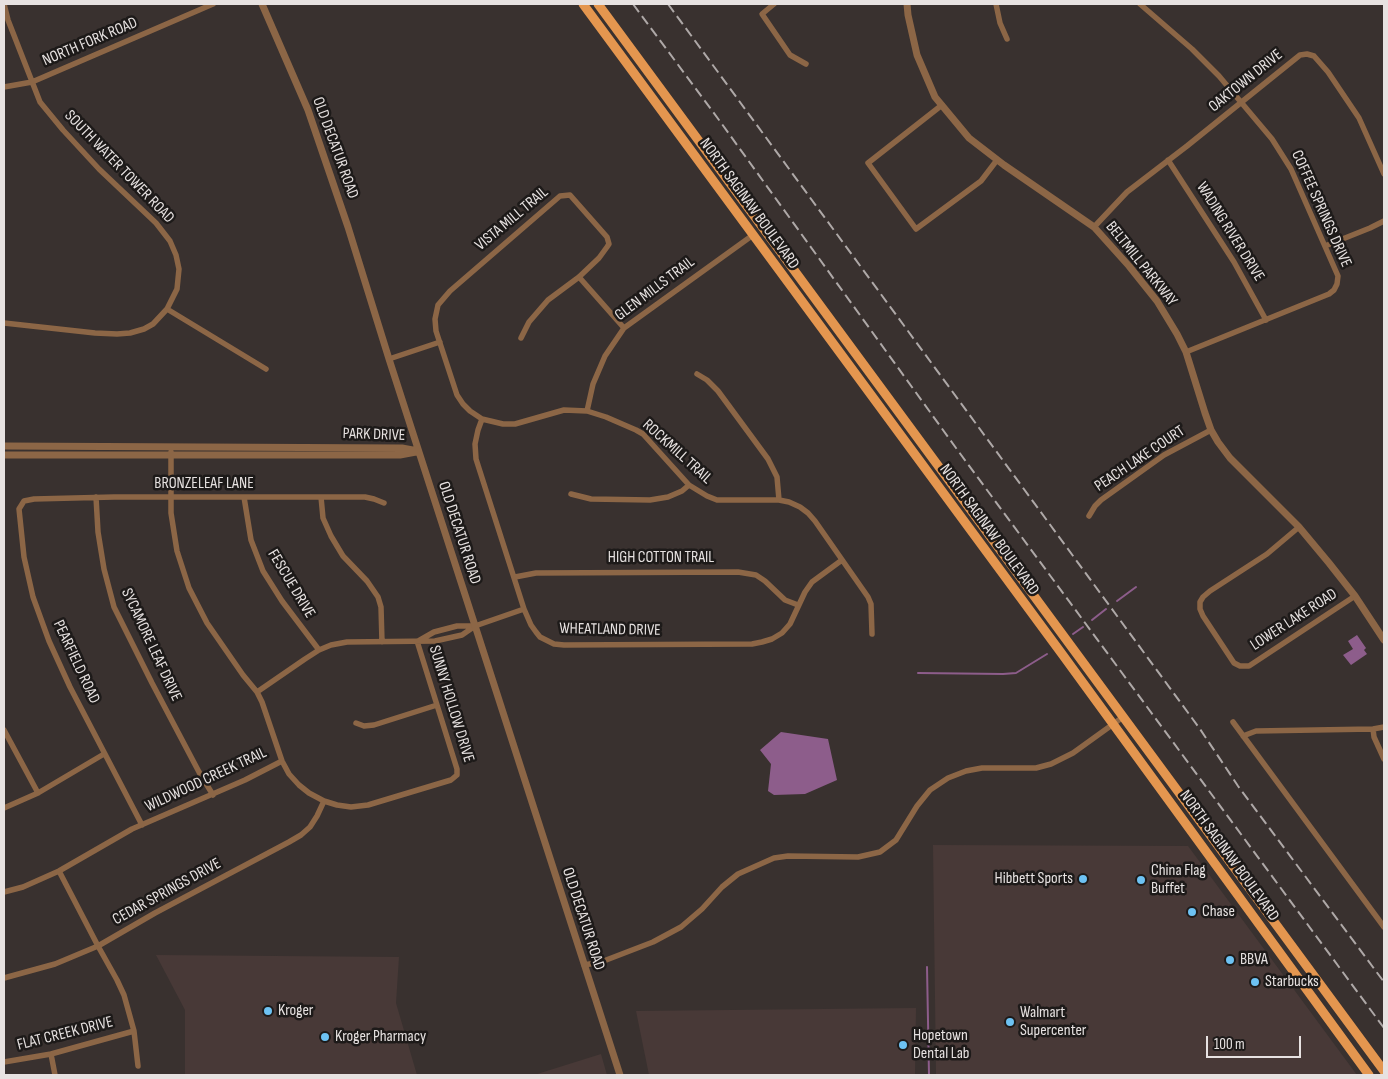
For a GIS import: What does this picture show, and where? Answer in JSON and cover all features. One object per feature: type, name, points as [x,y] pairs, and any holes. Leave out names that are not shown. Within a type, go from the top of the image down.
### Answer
[{"type":"main road","name":"NORTH SAGINAW BOULEVARD","points":[[582,4],[1113,724],[1369,1075]]},
{"type":"main road","name":"NORTH SAGINAW BOULEVARD","points":[[598,4],[1384,1071]]},
{"type":"street","name":"SOUTH WATER TOWER ROAD","points":[[4,4],[8,20],[40,102],[99,169],[156,223],[170,241],[179,269],[177,289],[168,309],[153,324],[130,334],[95,334],[4,324]]},
{"type":"street","name":"NORTH FORK ROAD","points":[[4,87],[32,82],[213,4]]},
{"type":"street","name":"OLD DECATUR ROAD","points":[[262,4],[319,139],[620,1075]]},
{"type":"street","points":[[774,4],[762,14],[790,55],[806,64]]},
{"type":"street","name":"BELTMILL PARKWAY","points":[[907,4],[917,55],[935,96],[969,138],[997,160],[1094,227],[1129,266],[1157,301],[1177,334],[1186,352],[1211,430],[1218,442],[1230,458],[1299,528],[1329,563],[1355,596],[1384,640]]},
{"type":"street","points":[[996,4],[1000,23],[1007,39]]},
{"type":"street","name":"COFFEE SPRINGS DRIVE","points":[[1140,4],[1219,76],[1272,139],[1291,169],[1338,276],[1337,284],[1329,294],[1186,352]]},
{"type":"street","name":"OAKTOWN DRIVE","points":[[1094,227],[1127,192],[1300,55],[1314,56],[1328,72],[1359,118],[1384,174]]},
{"type":"street","points":[[942,105],[868,163],[916,228],[981,181],[997,160]]},
{"type":"street","name":"WADING RIVER DRIVE","points":[[1168,160],[1234,262],[1266,320]]},
{"type":"street","name":"VISTA MILL TRAIL","points":[[436,311],[438,305],[450,291],[560,196],[570,195],[606,237],[609,244],[579,277]]},
{"type":"street","points":[[1325,246],[1384,221]]},
{"type":"street","name":"GLEN MILLS TRAIL","points":[[587,411],[593,384],[605,356],[624,328],[753,235]]},
{"type":"street","points":[[521,338],[529,322],[548,300],[579,277],[624,328]]},
{"type":"street","points":[[168,309],[266,369]]},
{"type":"street","name":"ROCKMILL TRAIL","points":[[436,311],[435,324],[457,395],[470,411],[482,419],[503,424],[515,424],[564,410],[587,411],[606,417],[643,434],[689,485],[699,492],[717,500],[779,500],[789,502],[808,513],[815,521],[868,596],[871,604],[872,634]]},
{"type":"street","points":[[389,359],[440,342]]},
{"type":"street","points":[[697,374],[718,391],[768,459],[777,477],[779,500]]},
{"type":"street","name":"WHEATLAND DRIVE","points":[[482,419],[475,444],[476,459],[524,609],[531,625],[540,637],[554,644],[752,644],[762,642],[782,633],[790,624],[804,592],[812,582],[842,560]]},
{"type":"street","name":"PEACH LAKE COURT","points":[[1089,516],[1101,500],[1148,466],[1164,455],[1211,430]]},
{"type":"street","name":"PARK DRIVE","points":[[4,446],[400,455],[418,451]]},
{"type":"street","points":[[171,451],[171,513],[177,551],[189,588],[206,623],[257,692],[266,710],[282,761],[290,774],[309,793],[324,801]]},
{"type":"street","name":"PARK DRIVE","points":[[4,455],[171,451]]},
{"type":"street","points":[[571,494],[591,500],[650,500],[668,498],[689,485]]},
{"type":"street","name":"BRONZELEAF LANE","points":[[24,501],[96,497],[365,497],[384,504]]},
{"type":"street","name":"SYCAMORE LEAF DRIVE","points":[[96,497],[98,532],[104,569],[114,607],[165,708],[199,772],[213,794]]},
{"type":"street","points":[[321,497],[323,518],[331,536],[344,556],[367,581],[378,598],[381,607],[382,642]]},
{"type":"street","name":"FESCUE DRIVE","points":[[244,498],[251,540],[263,571],[282,601],[319,650]]},
{"type":"street","name":"PEARFIELD ROAD","points":[[24,501],[19,509],[24,557],[33,597],[48,641],[104,754],[142,825]]},
{"type":"street","name":"LOWER LAKE ROAD","points":[[1299,528],[1267,554],[1210,591],[1200,602],[1203,616],[1234,663],[1240,666],[1249,666],[1355,596]]},
{"type":"street","name":"HIGH COTTON TRAIL","points":[[515,577],[536,573],[738,572],[756,575],[786,600],[798,605]]},
{"type":"street","points":[[257,692],[319,650],[331,645],[346,642],[434,641],[462,635],[475,626],[524,609]]},
{"type":"street","points":[[418,641],[434,632],[457,626],[475,626]]},
{"type":"street","name":"SUNNY HOLLOW DRIVE","points":[[324,801],[351,807],[368,805],[451,780],[456,775],[458,769],[418,641]]},
{"type":"street","points":[[356,723],[364,726],[374,725],[437,705]]},
{"type":"street","points":[[584,965],[601,962],[654,942],[681,927],[738,874],[774,858],[788,856],[858,857],[880,852],[896,840],[916,806],[930,790],[948,778],[966,770],[982,768],[1036,768],[1051,764],[1073,753],[1123,717]]},
{"type":"street","points":[[1233,722],[1384,927]]},
{"type":"street","points":[[1243,736],[1256,731],[1373,729],[1384,727]]},
{"type":"street","points":[[1373,729],[1374,737],[1384,759]]},
{"type":"street","points":[[4,730],[38,793]]},
{"type":"street","points":[[4,808],[38,793],[104,754]]},
{"type":"street","name":"WILDWOOD CREEK TRAIL","points":[[4,892],[23,887],[59,872],[96,849],[142,825],[245,780],[282,761]]},
{"type":"street","name":"CEDAR SPRINGS DRIVE","points":[[4,978],[55,964],[98,946],[155,913],[295,838],[310,827],[324,801]]},
{"type":"street","points":[[59,872],[124,995],[134,1031],[138,1066]]},
{"type":"street","name":"FLAT CREEK DRIVE","points":[[4,1062],[51,1054],[134,1031]]},
{"type":"street","points":[[51,1054],[56,1075]]},
{"type":"shaded area","points":[[1357,635],[1366,648],[1364,650],[1367,654],[1351,665],[1343,655],[1353,649],[1348,641]]},
{"type":"shaded area","points":[[781,732],[828,739],[837,780],[805,794],[774,795],[768,791],[771,764],[760,750]]},
{"type":"shaded area","points":[[933,845],[1188,846],[1357,1075],[936,1075]]},
{"type":"shaded area","points":[[156,955],[399,957],[396,1003],[417,1075],[185,1075],[185,1010]]},
{"type":"shaded area","points":[[916,1008],[915,1075],[649,1075],[636,1011]]},
{"type":"shaded area","points":[[601,1054],[607,1075],[534,1075]]},
{"type":"waterway","points":[[1117,601],[1136,587]]},
{"type":"waterway","points":[[1092,620],[1106,609]]},
{"type":"waterway","points":[[1073,634],[1083,627]]},
{"type":"waterway","points":[[918,673],[1016,673],[1047,654]]},
{"type":"waterway","points":[[927,967],[929,1075]]},
{"type":"railway","points":[[633,4],[956,448],[1384,1028]]},
{"type":"railway","points":[[668,4],[1200,729],[1238,786],[1384,982]]},
{"type":"place","name":"Hibbett Sports","points":[[1083,879]]},
{"type":"place","name":"China Flag Buffet","points":[[1141,880]]},
{"type":"place","name":"Chase","points":[[1192,912]]},
{"type":"place","name":"BBVA","points":[[1230,960]]},
{"type":"place","name":"Starbucks","points":[[1255,982]]},
{"type":"place","name":"Kroger","points":[[268,1011]]},
{"type":"place","name":"Walmart Supercenter","points":[[1010,1022]]},
{"type":"place","name":"Kroger Pharmacy","points":[[325,1037]]},
{"type":"place","name":"Hopetown Dental Lab","points":[[903,1045]]}]
